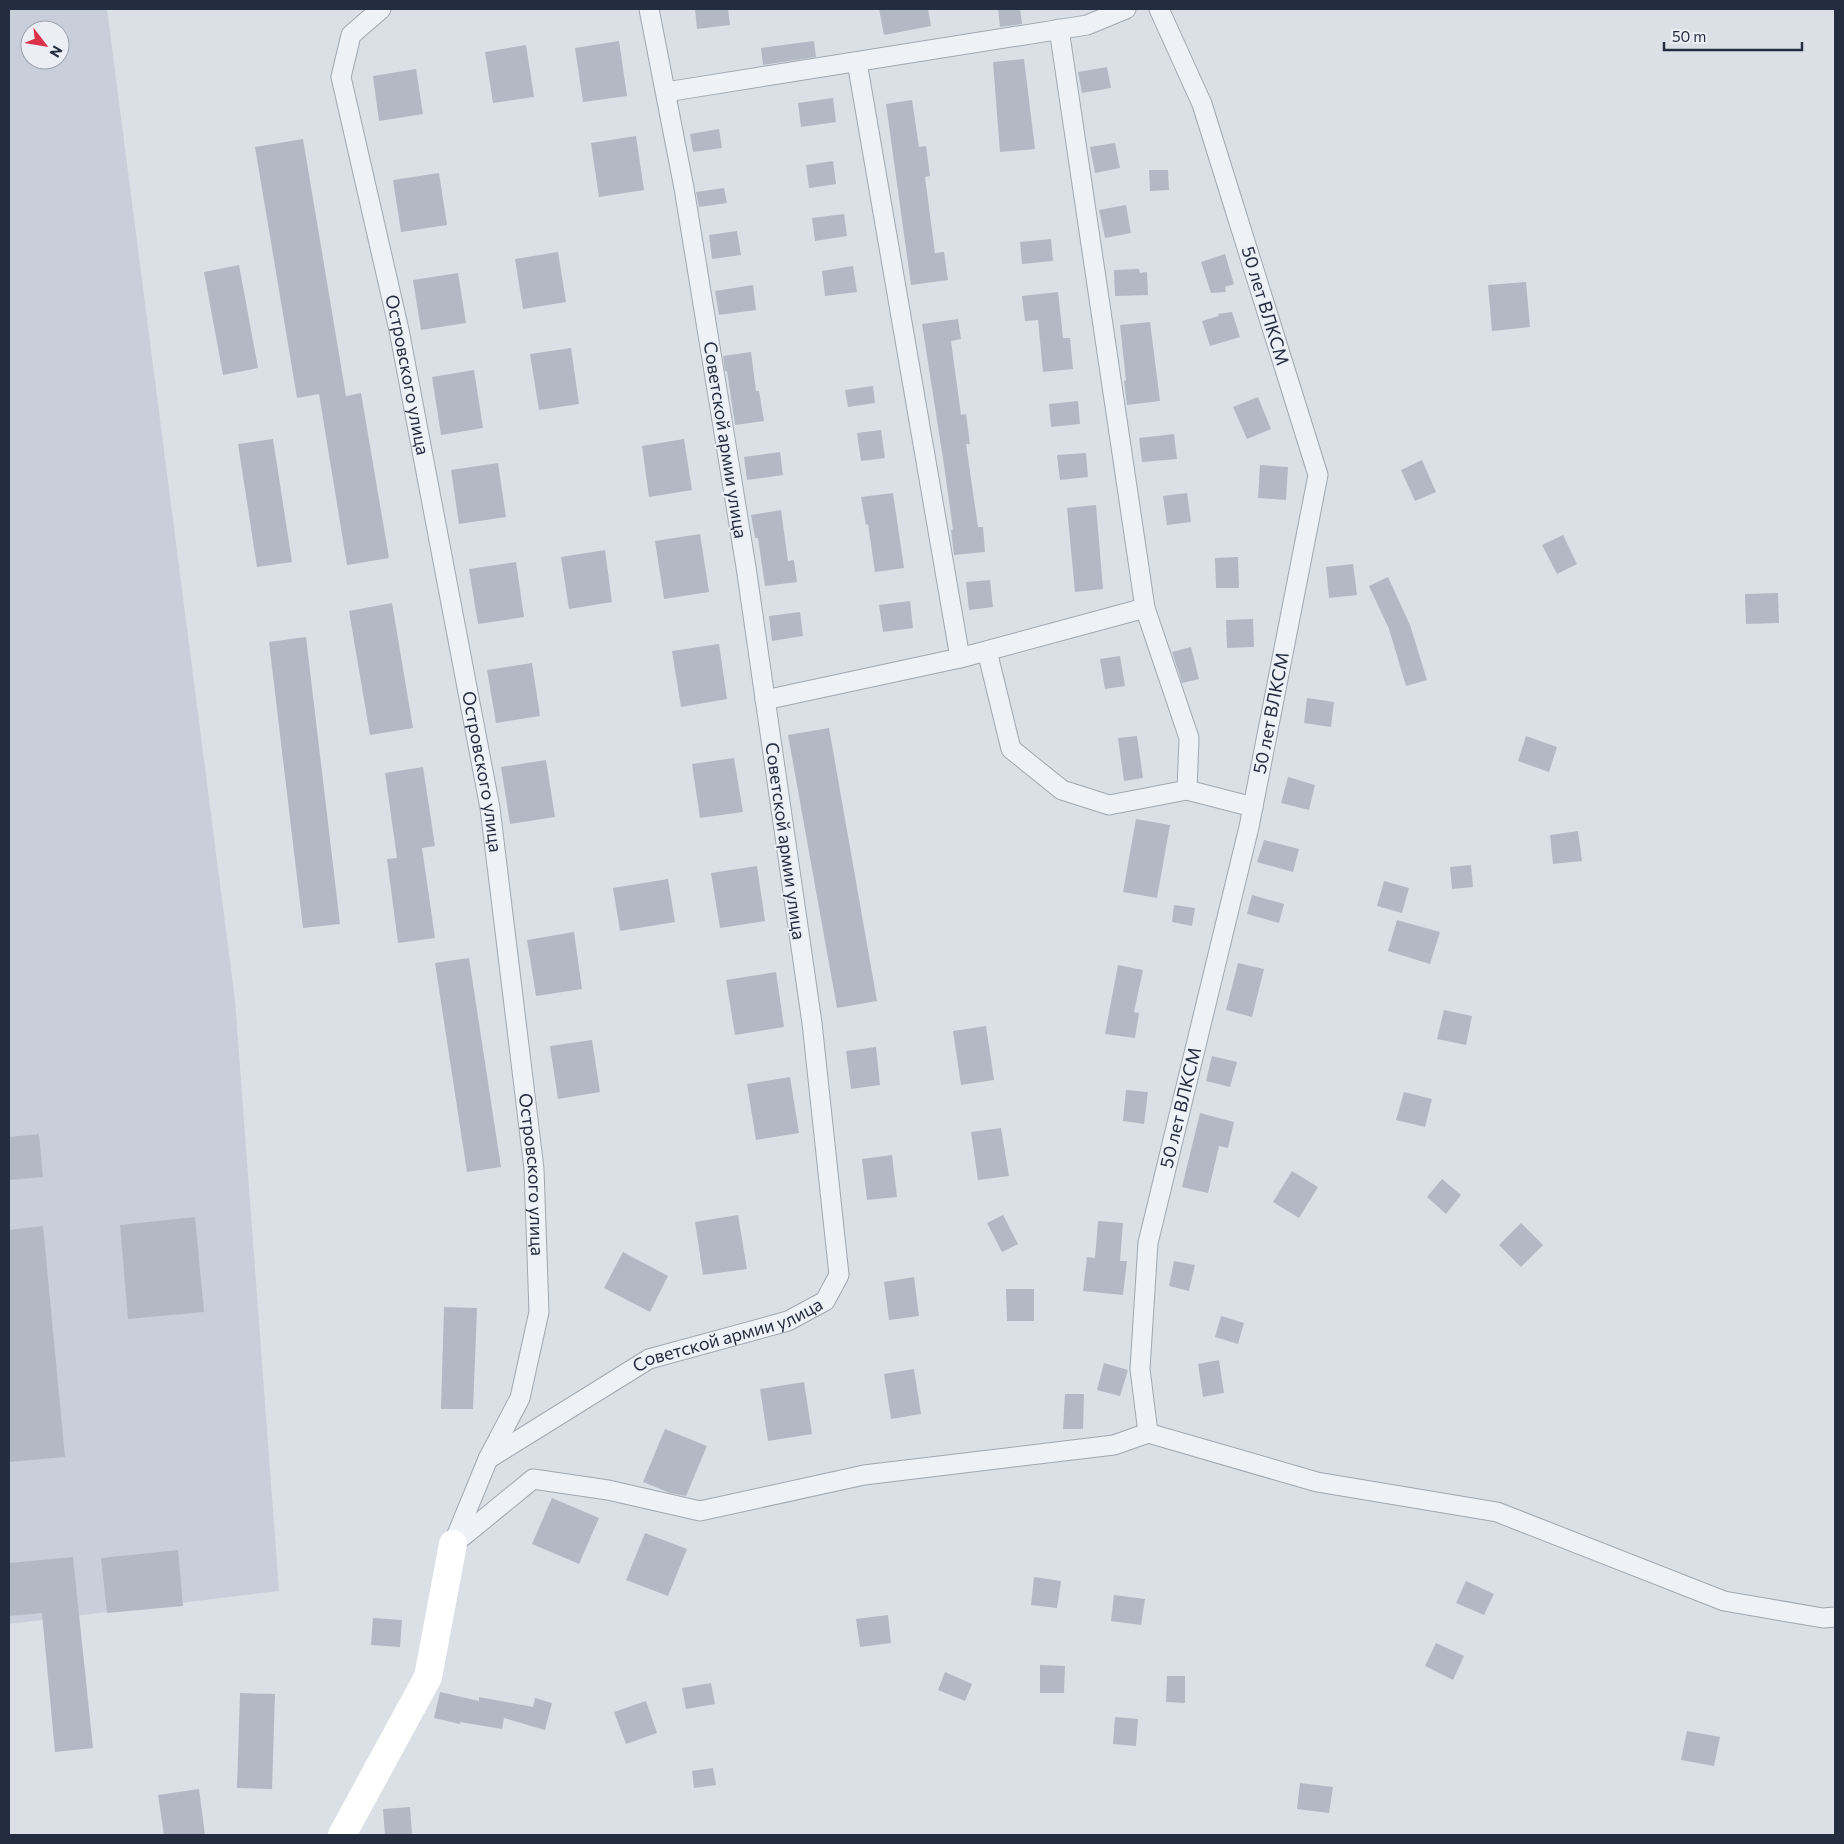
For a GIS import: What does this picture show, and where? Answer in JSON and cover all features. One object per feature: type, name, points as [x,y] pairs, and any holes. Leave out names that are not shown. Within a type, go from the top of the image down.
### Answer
[{"type":"street","name":"Островского улица","points":[[381,9],[351,35],[341,77],[399,330],[490,808],[534,1169],[539,1312],[520,1398],[488,1459],[453,1544]]},
{"type":"street","name":"Советской армии улица","points":[[488,1459],[649,1359],[788,1321],[825,1301],[839,1275],[812,1023],[743,548],[684,188],[649,9]]},
{"type":"street","points":[[666,92],[1087,25],[1126,9]]},
{"type":"street","name":"50 лет ВЛКСМ","points":[[1148,1433],[1140,1369],[1148,1243],[1253,807],[1318,474],[1202,104],[1159,9]]},
{"type":"street","points":[[1059,30],[1145,608],[1189,738],[1187,790]]},
{"type":"street","points":[[857,62],[960,658]]},
{"type":"street","points":[[765,700],[960,658],[1145,608]]},
{"type":"street","points":[[986,651],[1011,749],[1062,790],[1109,805],[1187,790],[1253,807]]},
{"type":"street","points":[[342,1835],[428,1678],[453,1544],[533,1479],[608,1490],[700,1511],[864,1475],[1114,1445],[1148,1433],[1317,1482],[1496,1512],[1724,1601],[1823,1618],[1835,1617]]},
{"type":"shaded area","points":[[9,9],[107,9],[235,1000],[279,1591],[9,1624]]},
{"type":"building","points":[[695,9],[728,9],[730,25],[697,29]]},
{"type":"building","points":[[879,9],[928,9],[931,26],[884,35]]},
{"type":"building","points":[[998,9],[1020,9],[1022,24],[1000,27]]},
{"type":"building","points":[[619,41],[627,96],[583,102],[575,48]]},
{"type":"building","points":[[814,41],[816,57],[763,65],[761,48]]},
{"type":"building","points":[[526,45],[534,97],[493,103],[485,52]]},
{"type":"building","points":[[1024,59],[1035,149],[1000,152],[993,62]]},
{"type":"building","points":[[1107,67],[1111,88],[1082,93],[1078,72]]},
{"type":"building","points":[[416,69],[423,114],[379,121],[373,76]]},
{"type":"building","points":[[833,98],[836,122],[801,127],[798,103]]},
{"type":"building","points":[[912,100],[919,147],[926,146],[930,176],[925,177],[935,253],[944,252],[948,280],[911,285],[886,104]]},
{"type":"building","points":[[719,129],[722,148],[693,152],[690,134]]},
{"type":"building","points":[[636,136],[644,190],[599,197],[591,143]]},
{"type":"building","points":[[303,139],[346,396],[361,393],[389,558],[347,565],[319,394],[297,398],[255,147]]},
{"type":"building","points":[[1115,143],[1120,168],[1095,173],[1090,147]]},
{"type":"building","points":[[833,161],[836,184],[809,188],[806,165]]},
{"type":"building","points":[[1149,170],[1168,170],[1169,190],[1150,191]]},
{"type":"building","points":[[439,173],[447,225],[401,232],[393,180]]},
{"type":"building","points":[[724,188],[727,203],[699,207],[696,192]]},
{"type":"building","points":[[1126,205],[1131,233],[1105,238],[1099,210]]},
{"type":"building","points":[[844,214],[847,236],[815,241],[812,218]]},
{"type":"building","points":[[737,231],[741,255],[712,259],[709,235]]},
{"type":"building","points":[[1051,239],[1053,261],[1022,264],[1020,242]]},
{"type":"building","points":[[558,252],[566,302],[523,309],[515,259]]},
{"type":"building","points":[[1225,254],[1234,284],[1225,287],[1226,292],[1211,293],[1201,262]]},
{"type":"building","points":[[239,265],[258,368],[223,375],[204,272]]},
{"type":"building","points":[[853,266],[857,292],[825,296],[822,271]]},
{"type":"building","points":[[1139,269],[1140,273],[1147,272],[1148,295],[1115,296],[1114,270]]},
{"type":"building","points":[[458,273],[466,323],[421,330],[413,280]]},
{"type":"building","points":[[1526,282],[1530,327],[1492,331],[1488,285]]},
{"type":"building","points":[[753,285],[756,310],[719,315],[715,291]]},
{"type":"building","points":[[1058,292],[1063,338],[1070,338],[1073,369],[1043,372],[1038,320],[1025,321],[1022,296]]},
{"type":"building","points":[[1232,312],[1240,337],[1210,346],[1202,321],[1219,316],[1218,314]]},
{"type":"building","points":[[958,319],[961,339],[951,341],[961,415],[966,414],[970,444],[966,444],[978,527],[983,527],[985,552],[954,555],[951,530],[953,530],[944,465],[922,324]]},
{"type":"building","points":[[1150,322],[1160,401],[1127,405],[1120,325]]},
{"type":"building","points":[[571,348],[579,404],[539,410],[530,354]]},
{"type":"building","points":[[751,352],[756,391],[759,391],[764,421],[735,425],[723,356]]},
{"type":"building","points":[[474,370],[483,428],[441,435],[432,377]]},
{"type":"building","points":[[873,386],[875,403],[848,407],[845,390]]},
{"type":"building","points":[[1258,397],[1271,429],[1247,439],[1233,407]]},
{"type":"building","points":[[1078,401],[1080,424],[1051,427],[1049,404]]},
{"type":"building","points":[[881,430],[885,458],[861,461],[857,433]]},
{"type":"building","points":[[1174,434],[1177,459],[1142,462],[1139,438]]},
{"type":"building","points":[[273,439],[292,562],[257,567],[238,444]]},
{"type":"building","points":[[684,439],[692,490],[649,497],[642,446]]},
{"type":"building","points":[[780,452],[783,475],[747,480],[744,457]]},
{"type":"building","points":[[1086,453],[1088,477],[1060,480],[1057,455]]},
{"type":"building","points":[[1422,460],[1436,492],[1415,501],[1401,470]]},
{"type":"building","points":[[498,463],[506,517],[459,524],[451,470]]},
{"type":"building","points":[[1260,465],[1288,467],[1286,500],[1258,498]]},
{"type":"building","points":[[893,493],[904,568],[875,572],[868,524],[866,525],[861,497]]},
{"type":"building","points":[[1187,493],[1191,522],[1167,525],[1163,496]]},
{"type":"building","points":[[1096,505],[1103,589],[1075,592],[1067,508]]},
{"type":"building","points":[[781,510],[788,561],[794,560],[797,582],[765,586],[758,538],[755,538],[751,515]]},
{"type":"building","points":[[700,534],[709,592],[664,599],[655,541]]},
{"type":"building","points":[[1563,535],[1577,564],[1557,574],[1542,545]]},
{"type":"building","points":[[605,550],[612,602],[569,609],[561,557]]},
{"type":"building","points":[[1238,557],[1239,588],[1216,588],[1215,558]]},
{"type":"building","points":[[516,562],[524,617],[478,624],[469,569]]},
{"type":"building","points":[[1353,564],[1357,595],[1329,598],[1326,567]]},
{"type":"building","points":[[1388,577],[1410,625],[1427,680],[1406,686],[1389,629],[1369,586]]},
{"type":"building","points":[[990,580],[993,607],[969,610],[966,582]]},
{"type":"building","points":[[1778,593],[1779,623],[1746,624],[1745,594]]},
{"type":"building","points":[[910,601],[913,628],[883,632],[879,605]]},
{"type":"building","points":[[392,603],[413,728],[370,735],[349,611]]},
{"type":"building","points":[[800,612],[803,636],[772,641],[769,616]]},
{"type":"building","points":[[1253,619],[1254,647],[1227,648],[1226,620]]},
{"type":"building","points":[[306,637],[340,924],[303,928],[269,642]]},
{"type":"building","points":[[719,644],[727,699],[681,707],[672,651]]},
{"type":"building","points":[[1191,647],[1199,679],[1182,683],[1172,652]]},
{"type":"building","points":[[1120,656],[1125,686],[1105,689],[1100,659]]},
{"type":"building","points":[[532,663],[540,716],[496,723],[487,670]]},
{"type":"building","points":[[1307,698],[1334,702],[1331,727],[1304,723]]},
{"type":"building","points":[[829,728],[877,1001],[837,1008],[788,735]]},
{"type":"building","points":[[1137,736],[1143,778],[1124,781],[1118,738]]},
{"type":"building","points":[[1526,736],[1557,747],[1549,772],[1518,761]]},
{"type":"building","points":[[734,758],[743,812],[700,818],[692,764]]},
{"type":"building","points":[[546,760],[555,817],[510,824],[501,767]]},
{"type":"building","points":[[423,767],[435,846],[422,848],[435,938],[398,943],[387,859],[397,858],[385,773]]},
{"type":"building","points":[[1288,777],[1315,785],[1309,810],[1281,803]]},
{"type":"building","points":[[1136,819],[1170,825],[1157,898],[1123,892]]},
{"type":"building","points":[[1578,831],[1582,861],[1553,864],[1550,835]]},
{"type":"building","points":[[1264,840],[1299,849],[1293,872],[1257,862]]},
{"type":"building","points":[[1471,865],[1473,887],[1452,889],[1450,867]]},
{"type":"building","points":[[757,866],[765,921],[720,928],[711,873]]},
{"type":"building","points":[[668,879],[675,922],[620,931],[613,888]]},
{"type":"building","points":[[1384,881],[1409,888],[1402,913],[1377,906]]},
{"type":"building","points":[[1252,895],[1284,904],[1279,923],[1247,914]]},
{"type":"building","points":[[1174,905],[1195,908],[1192,926],[1172,922]]},
{"type":"building","points":[[1397,920],[1440,932],[1430,964],[1388,951]]},
{"type":"building","points":[[574,932],[582,989],[536,996],[527,940]]},
{"type":"building","points":[[469,958],[501,1167],[467,1172],[435,963]]},
{"type":"building","points":[[1238,963],[1264,969],[1252,1017],[1226,1010]]},
{"type":"building","points":[[1118,965],[1143,970],[1134,1012],[1139,1013],[1135,1038],[1105,1034]]},
{"type":"building","points":[[776,972],[784,1027],[735,1035],[726,980]]},
{"type":"building","points":[[1444,1010],[1472,1016],[1466,1045],[1437,1039]]},
{"type":"building","points":[[986,1026],[994,1080],[961,1085],[953,1031]]},
{"type":"building","points":[[592,1040],[600,1092],[558,1099],[550,1046]]},
{"type":"building","points":[[876,1047],[880,1085],[851,1089],[846,1051]]},
{"type":"building","points":[[1212,1056],[1237,1062],[1230,1087],[1206,1081]]},
{"type":"building","points":[[790,1077],[799,1133],[756,1140],[747,1084]]},
{"type":"building","points":[[1126,1090],[1148,1092],[1144,1124],[1123,1121]]},
{"type":"building","points":[[1404,1092],[1432,1099],[1425,1127],[1396,1120]]},
{"type":"building","points":[[1200,1113],[1234,1122],[1228,1148],[1219,1146],[1208,1193],[1182,1187]]},
{"type":"building","points":[[1001,1128],[1009,1176],[978,1180],[971,1132]]},
{"type":"building","points":[[39,1134],[43,1177],[9,1180],[9,1137]]},
{"type":"building","points":[[892,1155],[897,1197],[867,1200],[862,1159]]},
{"type":"building","points":[[1292,1171],[1318,1187],[1299,1218],[1273,1202]]},
{"type":"building","points":[[1442,1179],[1461,1195],[1446,1214],[1427,1197]]},
{"type":"building","points":[[738,1215],[747,1269],[703,1275],[695,1222]]},
{"type":"building","points":[[1003,1215],[1018,1244],[1002,1252],[987,1223]]},
{"type":"building","points":[[195,1217],[204,1312],[128,1319],[120,1225]]},
{"type":"building","points":[[1098,1221],[1123,1223],[1120,1261],[1127,1261],[1123,1295],[1083,1291],[1087,1257],[1095,1258]]},
{"type":"building","points":[[1521,1223],[1543,1245],[1521,1267],[1499,1245]]},
{"type":"building","points":[[43,1226],[65,1457],[9,1462],[9,1230]]},
{"type":"building","points":[[623,1252],[668,1276],[650,1312],[604,1288]]},
{"type":"building","points":[[1174,1261],[1195,1265],[1189,1291],[1169,1286]]},
{"type":"building","points":[[914,1277],[919,1316],[889,1320],[884,1282]]},
{"type":"building","points":[[1006,1289],[1034,1289],[1034,1321],[1007,1321]]},
{"type":"building","points":[[444,1307],[477,1308],[473,1409],[441,1409]]},
{"type":"building","points":[[1221,1316],[1244,1323],[1238,1344],[1215,1337]]},
{"type":"building","points":[[1219,1360],[1224,1393],[1203,1397],[1198,1364]]},
{"type":"building","points":[[1104,1363],[1128,1370],[1120,1396],[1097,1390]]},
{"type":"building","points":[[914,1369],[921,1414],[891,1419],[884,1374]]},
{"type":"building","points":[[804,1382],[812,1434],[768,1441],[760,1389]]},
{"type":"building","points":[[1065,1394],[1084,1394],[1083,1429],[1063,1429]]},
{"type":"building","points":[[665,1429],[707,1446],[686,1496],[670,1493],[643,1482]]},
{"type":"building","points":[[552,1498],[599,1518],[579,1564],[532,1544]]},
{"type":"building","points":[[645,1533],[687,1549],[668,1596],[626,1580]]},
{"type":"building","points":[[178,1550],[183,1606],[107,1613],[101,1558]]},
{"type":"building","points":[[73,1557],[93,1748],[55,1752],[42,1613],[9,1616],[9,1563]]},
{"type":"building","points":[[1034,1577],[1061,1581],[1057,1608],[1031,1605]]},
{"type":"building","points":[[1466,1581],[1494,1594],[1484,1615],[1456,1603]]},
{"type":"building","points":[[1114,1595],[1145,1599],[1141,1625],[1111,1621]]},
{"type":"building","points":[[888,1615],[891,1643],[860,1647],[856,1619]]},
{"type":"building","points":[[373,1618],[402,1620],[400,1647],[371,1645]]},
{"type":"building","points":[[1436,1643],[1464,1656],[1453,1680],[1425,1666]]},
{"type":"building","points":[[1040,1665],[1065,1666],[1064,1693],[1040,1693]]},
{"type":"building","points":[[945,1672],[972,1684],[965,1701],[938,1690]]},
{"type":"building","points":[[1167,1676],[1185,1676],[1185,1703],[1166,1702]]},
{"type":"building","points":[[711,1683],[715,1704],[686,1709],[682,1688]]},
{"type":"building","points":[[440,1692],[479,1701],[479,1697],[533,1707],[535,1698],[552,1703],[545,1730],[504,1718],[502,1729],[460,1722],[460,1724],[434,1718]]},
{"type":"building","points":[[240,1693],[275,1694],[272,1789],[237,1788]]},
{"type":"building","points":[[646,1701],[657,1733],[626,1744],[614,1712]]},
{"type":"building","points":[[1115,1717],[1138,1719],[1136,1746],[1113,1744]]},
{"type":"building","points":[[1687,1731],[1720,1737],[1714,1766],[1681,1760]]},
{"type":"building","points":[[713,1768],[716,1785],[694,1788],[692,1771]]},
{"type":"building","points":[[1300,1783],[1333,1787],[1329,1813],[1297,1809]]},
{"type":"building","points":[[199,1789],[205,1835],[164,1835],[158,1795]]},
{"type":"building","points":[[410,1807],[412,1835],[385,1835],[383,1809]]}]
